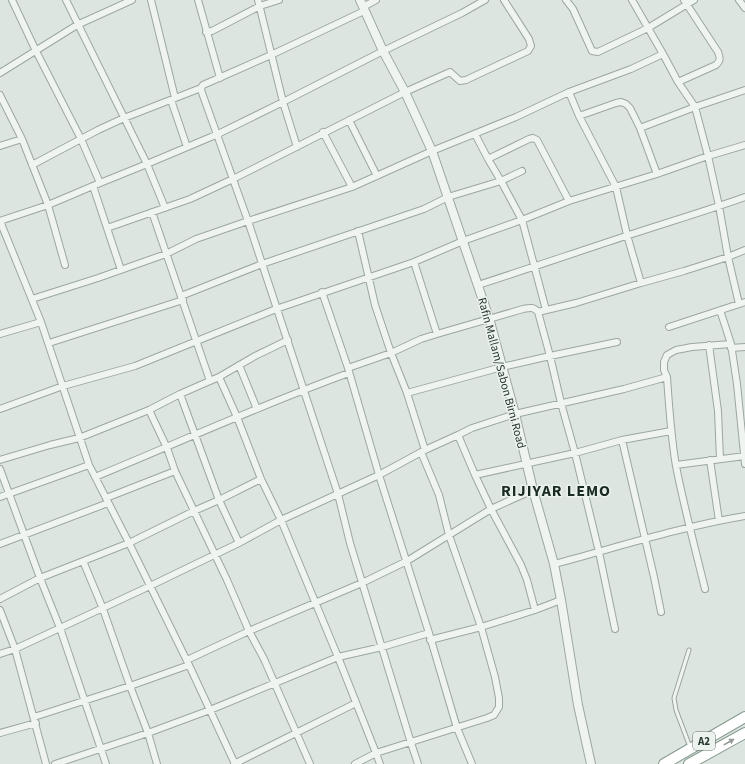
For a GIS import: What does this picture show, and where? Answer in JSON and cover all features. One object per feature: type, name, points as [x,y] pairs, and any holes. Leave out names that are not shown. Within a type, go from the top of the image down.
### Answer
[{"type":"highway","name":"A2","points":[[664,764],[745,717]]},
{"type":"highway","name":"A2","points":[[689,764],[745,733]]},
{"type":"street","points":[[12,0],[81,139],[96,184],[121,270]]},
{"type":"street","points":[[66,0],[147,164],[164,208]]},
{"type":"street","points":[[0,74],[78,25],[132,0]]},
{"type":"street","points":[[151,0],[173,99],[188,147]]},
{"type":"street","points":[[198,0],[220,78]]},
{"type":"street","points":[[206,32],[212,31],[259,3],[279,0]]},
{"type":"street","points":[[32,165],[124,118],[202,88],[203,85],[271,55],[376,0]]},
{"type":"street","points":[[356,703],[234,764],[188,663],[89,465],[49,343],[0,221],[48,205],[218,134],[462,13],[485,0]]},
{"type":"street","points":[[108,228],[190,199],[233,179],[405,92],[450,72],[460,81],[466,80],[528,51],[531,46],[529,40],[504,0]]},
{"type":"street","points":[[566,0],[573,9],[592,52],[598,52],[648,28],[685,2],[694,0]]},
{"type":"street","points":[[632,0],[678,82],[695,107],[708,156],[728,257],[742,303],[669,327]]},
{"type":"street","points":[[739,0],[745,8]]},
{"type":"street","points":[[678,82],[716,64],[720,59],[718,52],[685,2]]},
{"type":"street","points":[[259,3],[283,102],[297,147]]},
{"type":"street","name":"Rafin Mallam/Sabon Birni Road","points":[[362,6],[383,51],[405,92],[432,151],[489,318],[515,414],[532,490],[554,564],[578,705],[591,764]]},
{"type":"street","points":[[32,299],[166,254],[196,239],[352,187],[432,151],[516,117],[569,92],[631,69],[663,54]]},
{"type":"street","points":[[202,88],[201,90],[248,221],[338,494],[350,543],[418,764]]},
{"type":"street","points":[[640,128],[745,90]]},
{"type":"street","points":[[569,92],[579,116],[616,187],[641,283]]},
{"type":"street","points":[[0,95],[22,139],[48,205],[65,265]]},
{"type":"street","points":[[579,116],[621,102],[626,104],[630,108],[640,128],[657,174]]},
{"type":"street","points":[[349,120],[378,176]]},
{"type":"street","points":[[324,132],[352,187]]},
{"type":"street","points":[[475,134],[522,220],[546,310]]},
{"type":"street","points":[[488,159],[529,139],[533,138],[537,140],[569,201]]},
{"type":"street","points":[[0,146],[22,139]]},
{"type":"street","points":[[0,408],[63,386],[135,366],[276,309],[322,292],[414,262],[569,201],[745,145]]},
{"type":"street","points":[[49,343],[182,298],[262,264],[424,209],[448,197],[501,181],[522,172]]},
{"type":"street","points":[[478,285],[745,197]]},
{"type":"street","points":[[152,212],[210,381]]},
{"type":"street","points":[[355,764],[376,753],[411,743],[494,715],[500,707],[495,677],[481,628],[449,535],[439,495],[423,451],[407,393],[391,353],[375,305],[358,231]]},
{"type":"street","points":[[538,312],[576,303],[684,271],[745,250]]},
{"type":"street","points":[[414,262],[437,334]]},
{"type":"street","points":[[322,292],[349,371],[429,633],[456,728],[472,764]]},
{"type":"street","points":[[95,477],[349,371],[421,339],[489,318],[531,308],[535,309],[538,312],[550,356],[599,552],[615,630]]},
{"type":"street","points":[[720,310],[731,346],[737,384],[745,464]]},
{"type":"street","points":[[0,334],[41,322]]},
{"type":"street","points":[[0,460],[50,445],[80,438],[149,410],[180,394],[220,377],[239,365],[288,340]]},
{"type":"street","points":[[407,393],[502,367],[617,342]]},
{"type":"street","points":[[709,345],[718,411],[720,459]]},
{"type":"street","points":[[706,589],[689,527],[676,465],[671,431],[667,377],[664,370],[664,362],[667,355],[676,350],[709,345],[745,346]]},
{"type":"street","points":[[239,365],[257,409]]},
{"type":"street","points":[[220,377],[261,479],[281,520],[338,657],[380,764]]},
{"type":"street","points":[[0,654],[15,649],[150,586],[281,520],[380,475],[423,451],[472,428],[515,414],[624,389],[667,377]]},
{"type":"street","points":[[180,394],[219,500],[239,542]]},
{"type":"street","points":[[149,410],[167,448],[175,470],[227,580],[249,632],[264,659],[310,764]]},
{"type":"street","points":[[475,475],[574,453],[622,440],[671,431]]},
{"type":"street","points":[[458,435],[491,509],[521,565],[527,580],[535,610]]},
{"type":"street","points":[[622,440],[661,612]]},
{"type":"street","points":[[676,465],[745,456]]},
{"type":"street","points":[[710,460],[719,521]]},
{"type":"street","points":[[0,497],[89,465]]},
{"type":"street","points":[[0,468],[60,628],[106,764]]},
{"type":"street","points":[[0,544],[107,501],[175,470]]},
{"type":"street","points":[[0,599],[40,578],[129,543],[261,479]]},
{"type":"street","points":[[0,733],[84,700],[130,686],[188,663],[249,632],[315,602],[362,583],[407,561],[491,509],[532,490]]},
{"type":"street","points":[[554,564],[689,527],[745,516]]},
{"type":"street","points":[[83,561],[103,608],[148,733],[157,764]]},
{"type":"street","points":[[430,640],[481,628],[561,600]]},
{"type":"street","points":[[0,610],[15,649],[46,764]]},
{"type":"street","points":[[55,764],[148,733],[210,710],[338,657],[382,647],[429,633]]},
{"type":"lane","points":[[689,650],[674,698],[676,710],[691,748]]},
{"type":"district","name":"RIJIYAR LEMO","points":[[556,490]]}]
